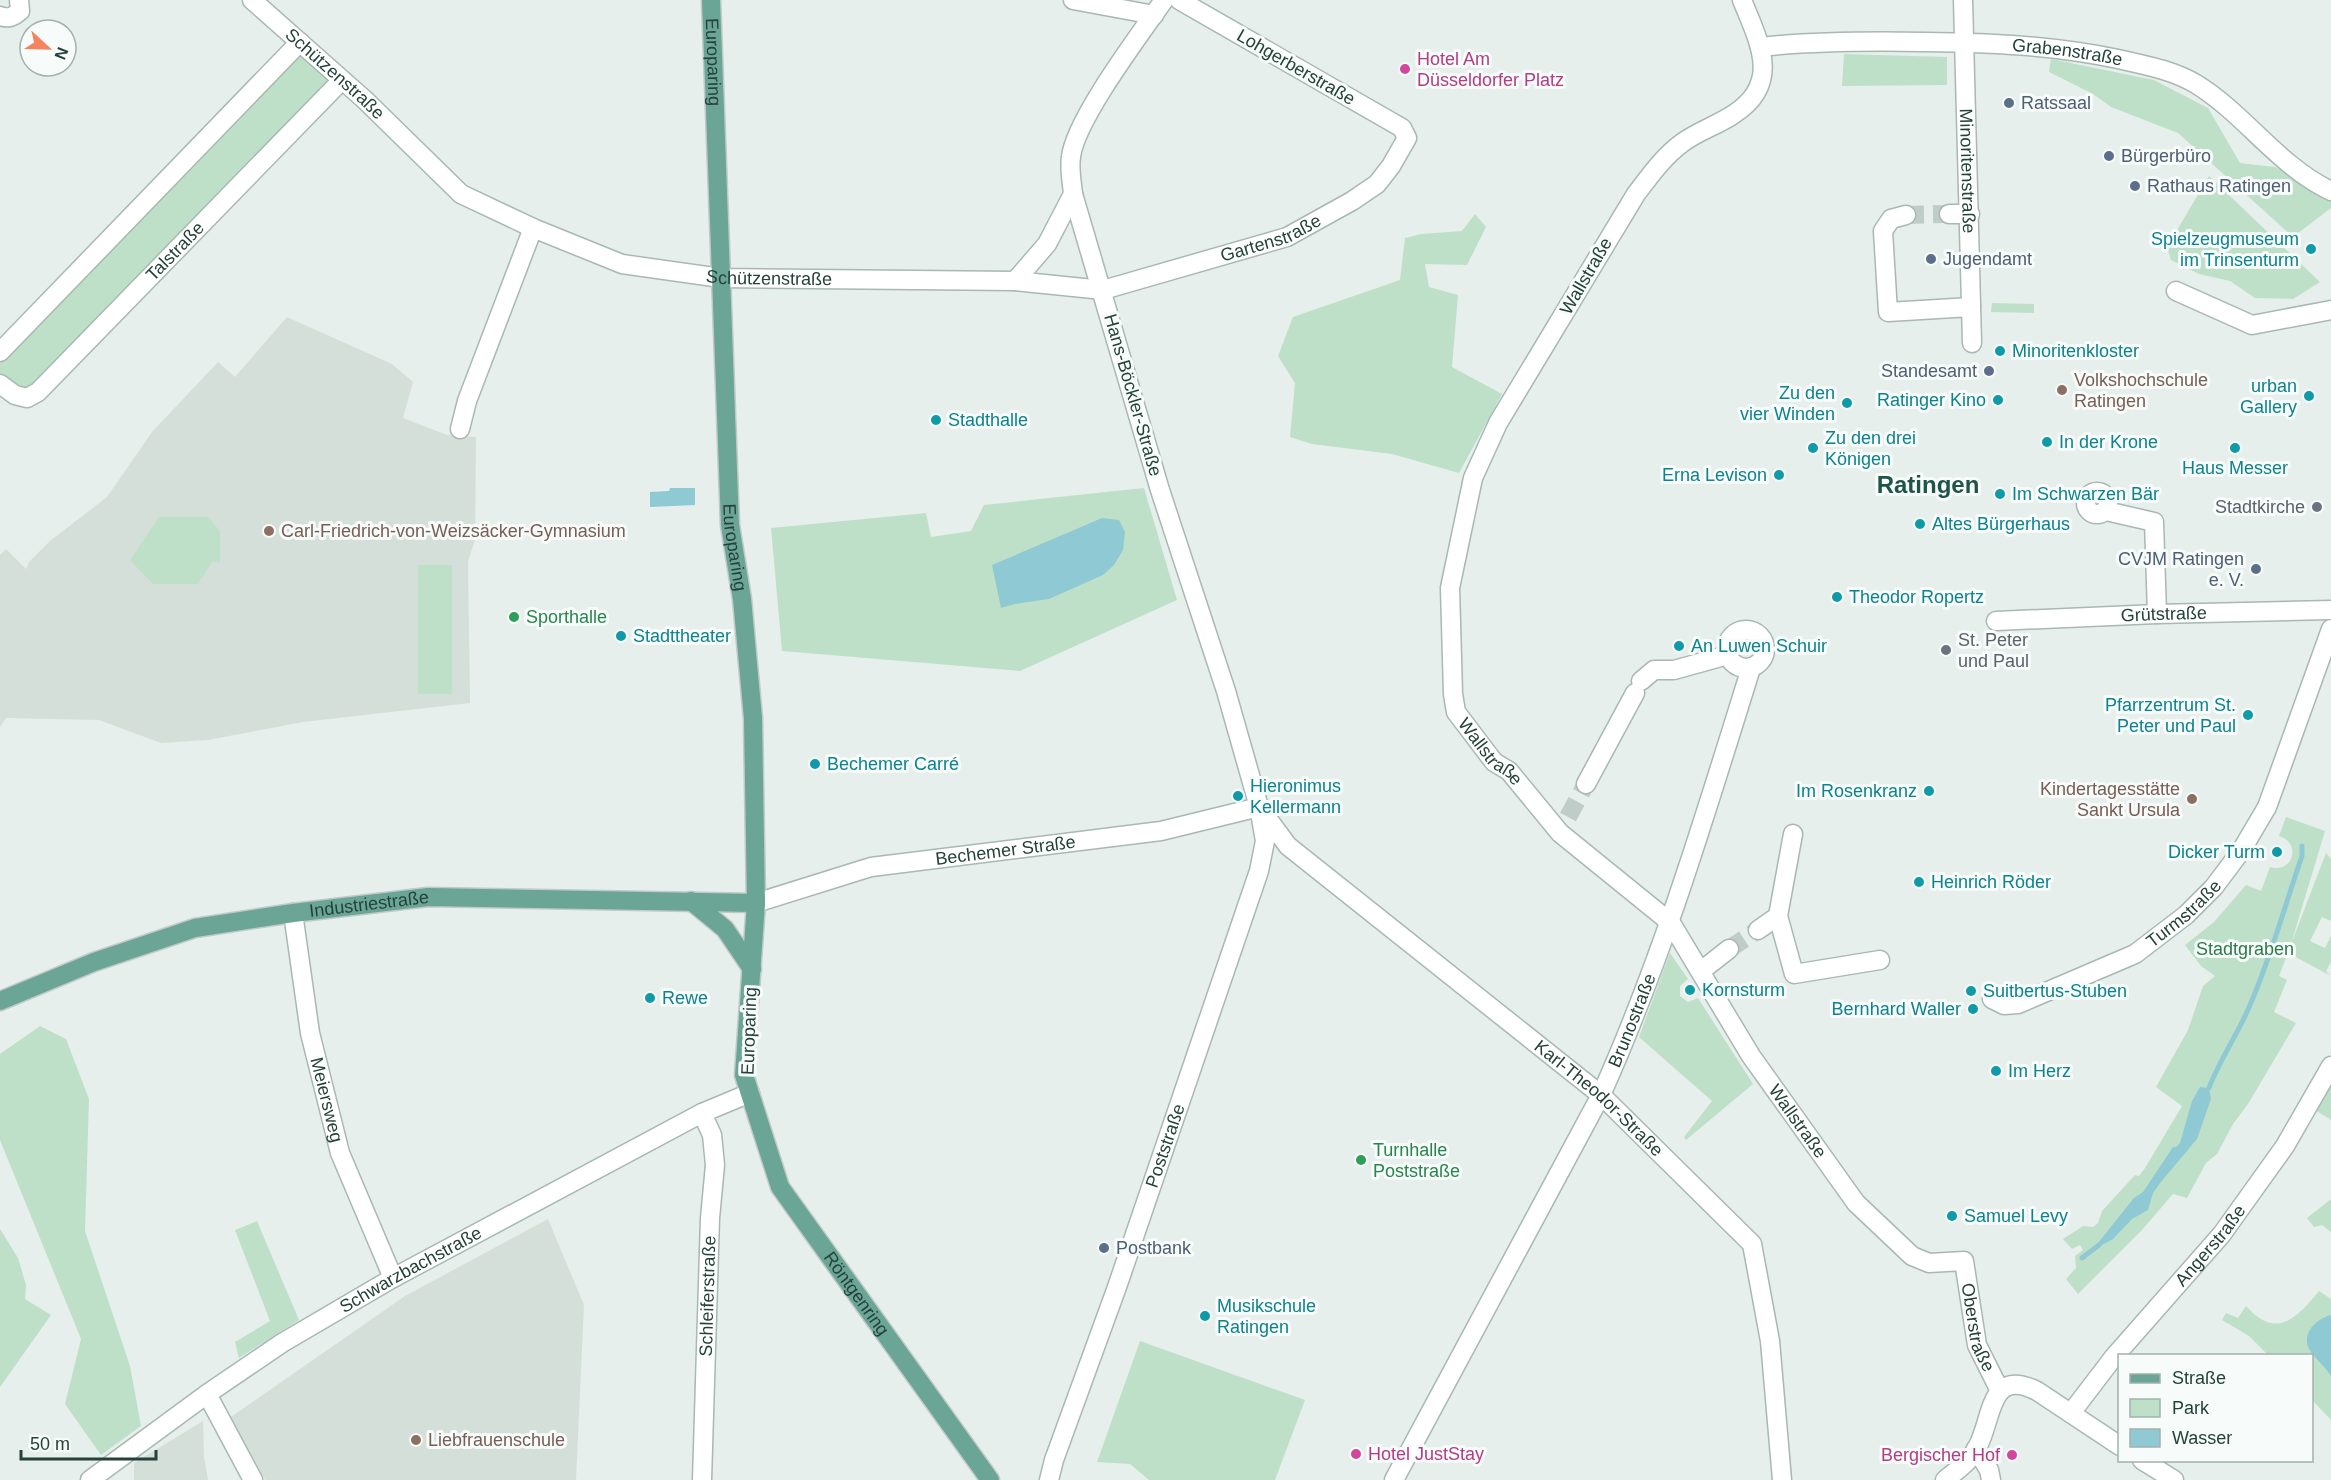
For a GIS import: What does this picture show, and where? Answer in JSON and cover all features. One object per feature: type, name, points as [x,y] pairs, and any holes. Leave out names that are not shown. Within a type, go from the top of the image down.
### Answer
[{"type":"main road","name":"Europaring","points":[[711,0],[730,525],[742,599],[753,718],[756,903],[744,1075],[750,1092]]},
{"type":"main road","name":"Industriestraße","points":[[2,995],[195,928],[293,913],[428,897],[756,903]]},
{"type":"main road","points":[[691,901],[725,929],[752,969]]},
{"type":"main road","name":"Röntgenring","points":[[750,1092],[780,1186],[990,1480]]},
{"type":"street","points":[[0,16],[7,18],[20,11],[19,0]]},
{"type":"street","name":"Schützenstraße","points":[[252,0],[342,80],[461,194],[533,228],[622,264],[721,278],[1015,281],[1103,290]]},
{"type":"street","points":[[1073,0],[1154,15]]},
{"type":"street","name":"Hans-Böckler-Straße","points":[[1164,0],[1090,110],[1074,144],[1071,157],[1073,194],[1160,490],[1226,691],[1259,807]]},
{"type":"street","name":"Lohgerberstraße","points":[[1179,0],[1402,128],[1407,138]]},
{"type":"street","name":"Wallstraße","points":[[1743,0],[1760,47],[1763,74],[1755,95],[1733,115],[1681,143],[1659,165],[1636,194],[1498,423],[1473,478],[1450,588],[1453,694],[1456,712],[1494,762],[1509,771],[1671,923],[1751,1056],[1856,1203],[1906,1251],[1920,1260],[1938,1263],[1964,1262]]},
{"type":"street","name":"Minoritenstraße","points":[[1963,0],[1972,343]]},
{"type":"street","name":"Grabenstraße","points":[[1760,47],[1858,41],[1964,42],[2044,46],[2102,56],[2171,73],[2194,83],[2214,97],[2280,157],[2313,182],[2331,191]]},
{"type":"street","points":[[0,352],[300,42]]},
{"type":"street","name":"Talstraße","points":[[0,384],[15,395],[27,398],[38,392],[342,80]]},
{"type":"street","name":"Gartenstraße","points":[[1103,290],[1287,237],[1352,201],[1377,184],[1391,166],[1407,138]]},
{"type":"street","points":[[1015,281],[1047,244],[1073,194]]},
{"type":"street","points":[[1949,214],[1970,214]]},
{"type":"street","points":[[1906,215],[1891,219],[1883,231],[1888,312],[1971,307]]},
{"type":"street","points":[[460,429],[467,400],[533,228]]},
{"type":"street","points":[[2176,291],[2252,325],[2331,310]]},
{"type":"street","points":[[2106,511],[2154,522],[2157,614]]},
{"type":"street","name":"Grütstraße","points":[[1996,621],[2331,610]]},
{"type":"street","points":[[1749,629],[1758,632],[1764,640],[1766,649],[1764,657],[1759,664],[1751,668],[1742,668],[1733,663],[1728,655],[1727,647],[1733,634],[1739,630],[1749,629]]},
{"type":"street","name":"Turmstraße","points":[[1992,999],[2004,1005],[2019,1004],[2135,954],[2171,928],[2203,900],[2241,852],[2267,807],[2331,629]]},
{"type":"street","points":[[1586,784],[1638,687],[1654,670],[1674,670],[1728,655]]},
{"type":"street","name":"Brunostraße","points":[[1394,1480],[1601,1095],[1671,923],[1751,668]]},
{"type":"street","name":"Bechemer Straße","points":[[756,903],[871,867],[1161,831],[1259,807]]},
{"type":"street","name":"Karl-Theodor-Straße","points":[[1259,807],[1288,846],[1601,1095],[1752,1244],[1770,1341],[1782,1480]]},
{"type":"street","name":"Poststraße","points":[[1049,1480],[1259,871],[1264,841],[1259,807]]},
{"type":"street","points":[[1793,834],[1778,916],[1794,974],[1880,960]]},
{"type":"street","name":"Meiersweg","points":[[293,913],[309,1033],[340,1153],[393,1278]]},
{"type":"street","points":[[1758,930],[1778,916]]},
{"type":"street","points":[[1701,971],[1728,949]]},
{"type":"street","name":"Angerstraße","points":[[2071,1413],[2113,1358],[2222,1234],[2284,1146],[2331,1066]]},
{"type":"street","name":"Schwarzbachstraße","points":[[90,1480],[207,1394],[282,1343],[393,1278],[702,1113],[750,1092]]},
{"type":"street","name":"Schleiferstraße","points":[[702,1113],[712,1135],[715,1165],[710,1218],[702,1480]]},
{"type":"street","name":"Oberstraße","points":[[1964,1262],[1977,1345],[2000,1391]]},
{"type":"street","points":[[1945,1480],[1966,1462],[1976,1449],[1994,1400],[2000,1391],[2008,1386],[2019,1385],[2033,1389],[2118,1445]]},
{"type":"street","points":[[207,1394],[253,1480]]},
{"type":"street","points":[[1976,1449],[1989,1470],[1991,1480]]},
{"type":"street","points":[[2144,1462],[2174,1480]]},
{"type":"shaded area","name":"Carl-Friedrich-von-Weizsäcker-Gymnasium","points":[[287,317],[392,364],[413,382],[403,418],[447,435],[476,437],[475,539],[468,562],[470,703],[303,722],[208,740],[161,743],[99,720],[6,718],[0,727],[0,555],[6,549],[26,569],[29,562],[50,541],[107,497],[152,432],[218,362],[235,377]]},
{"type":"shaded area","points":[[548,1219],[584,1305],[576,1480],[265,1480],[231,1417],[405,1296]]},
{"type":"shaded area","points":[[203,1421],[204,1457],[208,1480],[134,1480],[134,1463]]},
{"type":"green space","points":[[299,46],[339,84],[39,392],[0,382],[0,354]]},
{"type":"green space","points":[[1844,54],[1947,57],[1947,85],[1842,86]]},
{"type":"green space","points":[[2051,59],[2154,80],[2208,108],[2240,163],[2275,167],[2331,199],[2331,208],[2293,237],[2178,133],[2111,107],[2093,94],[2049,72]]},
{"type":"green space","points":[[2209,176],[2320,282],[2293,299],[2255,298],[2230,281],[2199,274],[2171,260],[2167,247]]},
{"type":"green space","points":[[1475,214],[1486,227],[1467,265],[1425,264],[1429,287],[1458,295],[1452,367],[1502,394],[1459,473],[1392,454],[1312,444],[1290,437],[1295,383],[1278,356],[1293,317],[1400,280],[1405,238],[1421,234],[1462,231]]},
{"type":"green space","points":[[1992,303],[2034,304],[2034,313],[1991,312]]},
{"type":"green space","points":[[1144,488],[1177,600],[1020,671],[782,651],[771,528],[926,513],[931,537],[971,531],[984,505]]},
{"type":"green space","points":[[159,517],[208,517],[220,531],[220,563],[213,561],[198,584],[153,584],[130,560]]},
{"type":"green space","points":[[418,565],[452,565],[452,694],[418,694]]},
{"type":"green space","name":"Stadtgraben","points":[[2286,817],[2325,831],[2291,944],[2326,853],[2331,859],[2331,921],[2322,917],[2310,941],[2325,948],[2331,936],[2331,962],[2326,971],[2331,976],[2288,953],[2279,976],[2287,980],[2274,1012],[2296,1023],[2248,1104],[2233,1124],[2217,1154],[2206,1163],[2187,1198],[2173,1194],[2142,1230],[2078,1294],[2066,1279],[2076,1268],[2075,1256],[2083,1250],[2080,1245],[2072,1249],[2063,1239],[2083,1226],[2093,1227],[2098,1223],[2102,1211],[2135,1175],[2139,1176],[2145,1168],[2182,1106],[2156,1087],[2188,1030],[2203,986],[2215,976],[2201,966],[2185,945],[2214,922],[2246,885],[2261,891],[2270,867],[2278,868],[2289,862],[2292,857],[2291,845],[2279,836]]},
{"type":"green space","points":[[1670,953],[1688,979],[1680,986],[1680,996],[1688,1002],[1698,998],[1753,1084],[1686,1140],[1684,1137],[1712,1101],[1639,1037]]},
{"type":"green space","points":[[40,1026],[66,1039],[89,1099],[85,1231],[130,1366],[141,1426],[101,1455],[65,1404],[81,1339],[0,1140],[0,1054]]},
{"type":"green space","points":[[2331,1082],[2331,1120],[2315,1110]]},
{"type":"green space","points":[[2331,1199],[2331,1232],[2322,1225],[2314,1227],[2307,1218]]},
{"type":"green space","points":[[257,1221],[299,1320],[239,1358],[235,1342],[270,1321],[235,1230]]},
{"type":"green space","points":[[0,1229],[18,1258],[26,1285],[25,1299],[51,1315],[0,1387]]},
{"type":"green space","points":[[2319,1291],[2331,1299],[2331,1420],[2313,1401],[2313,1354],[2267,1354],[2249,1336],[2222,1320],[2226,1313],[2238,1318],[2246,1306],[2267,1322],[2276,1324],[2285,1322],[2302,1310]]},
{"type":"green space","points":[[1140,1341],[1305,1400],[1275,1480],[1149,1480],[1130,1464],[1097,1462]]},
{"type":"water","points":[[670,488],[695,488],[695,505],[650,507],[650,492],[669,491]]},
{"type":"water","points":[[1102,518],[1119,520],[1125,532],[1123,550],[1114,565],[1103,575],[1049,599],[1001,608],[992,565]]},
{"type":"water","points":[[2200,1087],[2209,1088],[2211,1099],[2197,1139],[2153,1193],[2148,1210],[2132,1219],[2113,1239],[2100,1246],[2098,1243],[2134,1198],[2143,1192],[2173,1147],[2180,1143],[2192,1101]]},
{"type":"water","points":[[2331,1315],[2331,1376],[2312,1354],[2307,1342],[2307,1335],[2311,1328]]},
{"type":"waterway","points":[[2209,1088],[2258,987],[2302,856],[2302,846]]},
{"type":"waterway","name":"Stadtgraben","points":[[2082,1258],[2099,1245]]},
{"type":"tunnel","points":[[1906,215],[1949,214]]},
{"type":"tunnel","points":[[1568,817],[1586,784]]},
{"type":"tunnel","points":[[1729,949],[1758,930]]},
{"type":"place","name":"Hotel Am Düsseldorfer Platz","points":[[1405,69]]},
{"type":"place","name":"Ratssaal","points":[[2009,103]]},
{"type":"place","name":"Bürgerbüro","points":[[2109,156]]},
{"type":"place","name":"Rathaus Ratingen","points":[[2135,186]]},
{"type":"place","name":"Spielzeugmuseum im Trinsenturm","points":[[2311,249]]},
{"type":"place","name":"Jugendamt","points":[[1931,259]]},
{"type":"place","name":"Minoritenkloster","points":[[2000,351]]},
{"type":"place","name":"Standesamt","points":[[1989,371]]},
{"type":"place","name":"Volkshochschule Ratingen","points":[[2062,390]]},
{"type":"place","name":"urban Gallery","points":[[2309,396]]},
{"type":"place","name":"Ratinger Kino","points":[[1998,400]]},
{"type":"place","name":"Zu den vier Winden","points":[[1847,403]]},
{"type":"place","name":"Stadthalle","points":[[936,420]]},
{"type":"place","name":"In der Krone","points":[[2047,442]]},
{"type":"place","name":"Zu den drei Königen","points":[[1813,448]]},
{"type":"place","name":"Haus Messer","points":[[2235,448]]},
{"type":"place","name":"Erna Levison","points":[[1779,475]]},
{"type":"place","name":"Im Schwarzen Bär","points":[[2000,494]]},
{"type":"place","name":"Stadtkirche","points":[[2317,507]]},
{"type":"place","name":"Altes Bürgerhaus","points":[[1920,524]]},
{"type":"place","name":"Carl-Friedrich-von-Weizsäcker-Gymnasium","points":[[269,531]]},
{"type":"place","name":"CVJM Ratingen e. V.","points":[[2256,569]]},
{"type":"place","name":"Theodor Ropertz","points":[[1837,597]]},
{"type":"place","name":"Sporthalle","points":[[514,617]]},
{"type":"place","name":"Stadttheater","points":[[621,636]]},
{"type":"place","name":"An Luwen Schuir","points":[[1679,646]]},
{"type":"place","name":"St. Peter und Paul","points":[[1946,650]]},
{"type":"place","name":"Pfarrzentrum St. Peter und Paul","points":[[2248,715]]},
{"type":"place","name":"Bechemer Carré","points":[[815,764]]},
{"type":"place","name":"Im Rosenkranz","points":[[1929,791]]},
{"type":"place","name":"Hieronimus Kellermann","points":[[1238,796]]},
{"type":"place","name":"Kindertagesstätte Sankt Ursula","points":[[2192,799]]},
{"type":"place","name":"Dicker Turm","points":[[2277,852]]},
{"type":"place","name":"Heinrich Röder","points":[[1919,882]]},
{"type":"place","name":"Kornsturm","points":[[1690,990]]},
{"type":"place","name":"Suitbertus-Stuben","points":[[1971,991]]},
{"type":"place","name":"Rewe","points":[[650,998]]},
{"type":"place","name":"Bernhard Waller","points":[[1973,1009]]},
{"type":"place","name":"Im Herz","points":[[1996,1071]]},
{"type":"place","name":"Turnhalle Poststraße","points":[[1361,1160]]},
{"type":"place","name":"Samuel Levy","points":[[1952,1216]]},
{"type":"place","name":"Postbank","points":[[1104,1248]]},
{"type":"place","name":"Musikschule Ratingen","points":[[1205,1316]]},
{"type":"place","name":"Liebfrauenschule","points":[[416,1440]]},
{"type":"place","name":"Hotel JustStay","points":[[1356,1454]]},
{"type":"place","name":"Bergischer Hof","points":[[2012,1455]]},
{"type":"district","name":"Ratingen","points":[[1928,485]]}]
